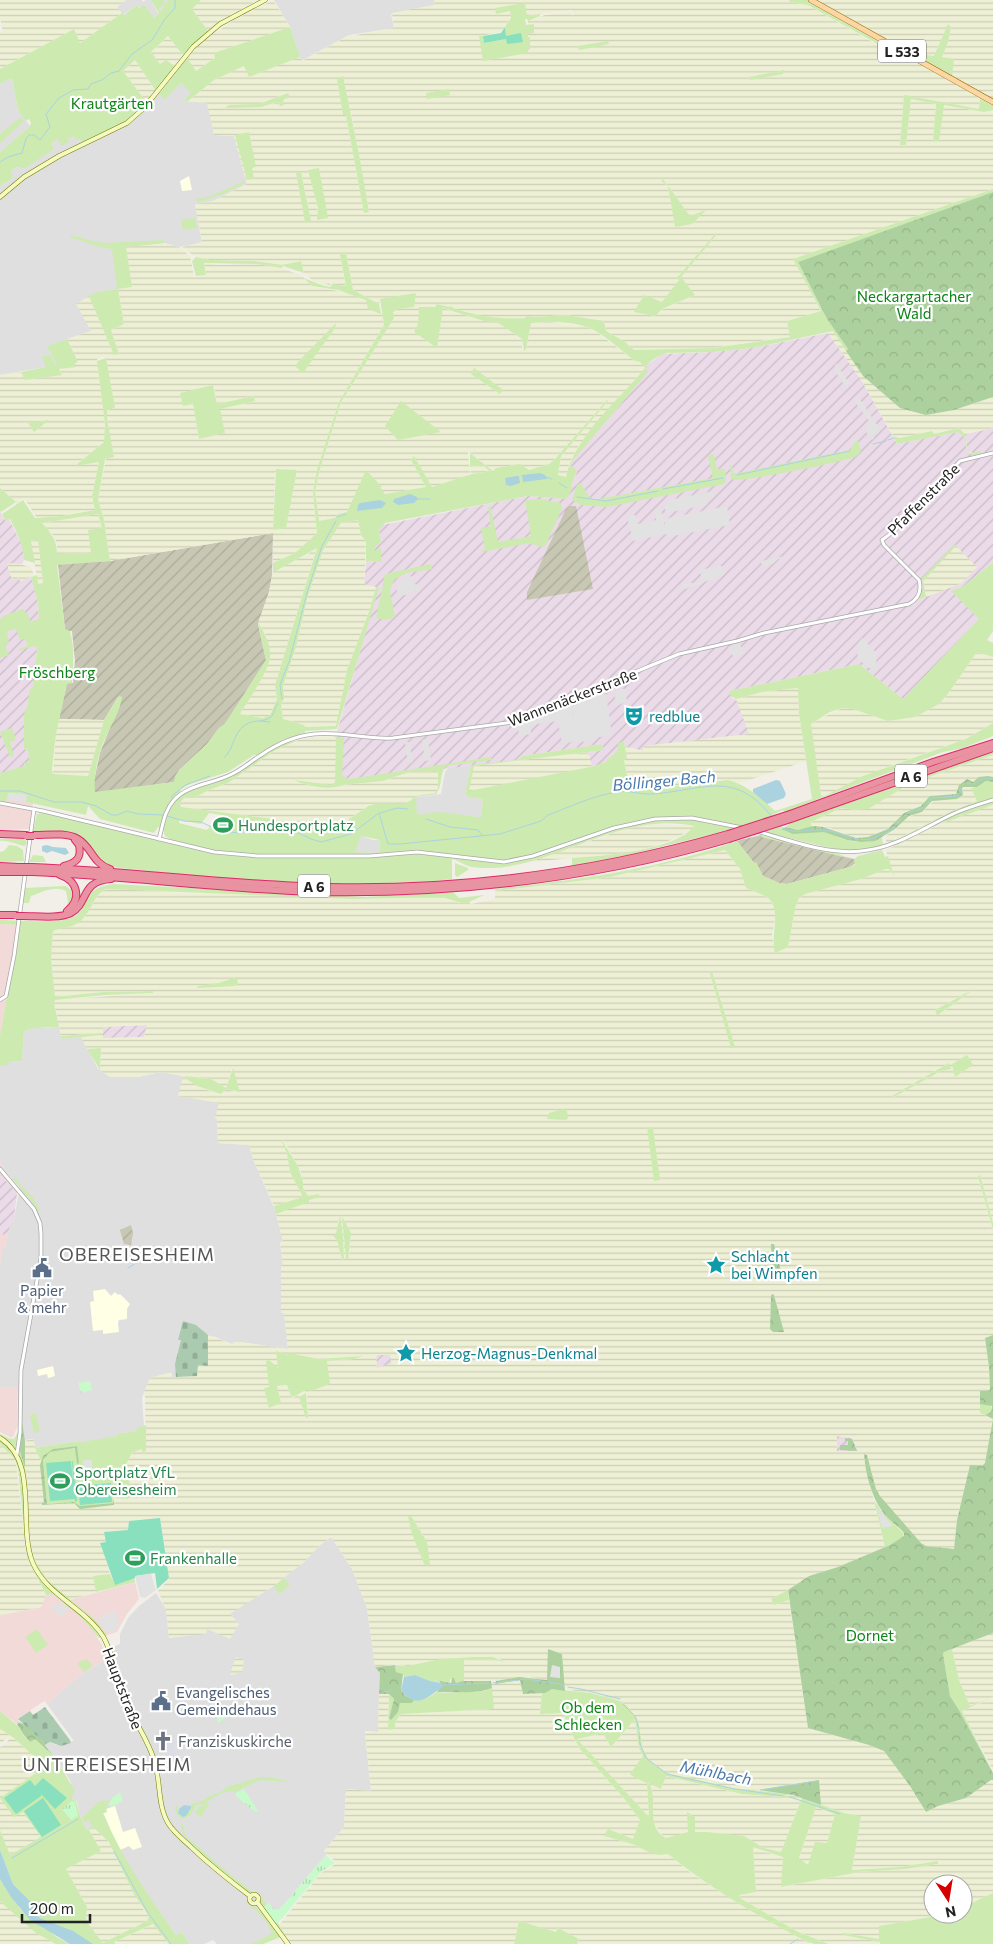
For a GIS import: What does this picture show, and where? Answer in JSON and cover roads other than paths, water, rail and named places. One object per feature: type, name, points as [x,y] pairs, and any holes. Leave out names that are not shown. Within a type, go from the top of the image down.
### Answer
[{"type":"highway","name":"A 6","points":[[791,817],[993,742]]},
{"type":"highway","name":"A 6","points":[[32,869],[52,873],[313,892],[399,892],[536,880],[590,872],[655,858],[791,817],[993,748]]},
{"type":"highway","points":[[0,835],[61,836],[77,841],[80,853],[77,860],[72,864],[58,868]]},
{"type":"highway","name":"A 6","points":[[30,835],[74,837],[82,843],[98,863],[116,872]]},
{"type":"highway","name":"A 6","points":[[0,866],[19,869]]},
{"type":"highway","name":"A 6","points":[[0,872],[19,869],[58,868],[310,886],[455,886]]},
{"type":"highway","points":[[23,916],[62,913],[70,908],[76,900],[77,891],[70,881],[52,873]]},
{"type":"highway","points":[[0,916],[57,916],[69,913],[76,908],[95,883],[128,878]]},
{"type":"main road","points":[[0,197],[24,178],[59,156],[127,123],[144,108],[180,61],[198,42],[220,24],[265,0]]},
{"type":"main road","name":"L 533","points":[[811,0],[993,102]]},
{"type":"main road","points":[[0,1438],[11,1446],[17,1454]]},
{"type":"main road","name":"Hauptstraße","points":[[17,1454],[23,1472],[29,1549],[35,1567],[46,1583],[86,1617],[106,1642],[125,1701],[154,1759],[163,1809],[168,1822],[179,1836],[214,1869],[250,1896],[257,1896],[257,1902],[288,1944]]},
{"type":"street","name":"Pfaffenstraße","points":[[882,540],[894,531],[960,461],[993,453]]},
{"type":"street","name":"Wannenäckerstraße","points":[[159,839],[167,810],[175,799],[189,789],[232,774],[272,748],[294,738],[328,733],[393,738],[513,722],[679,654],[764,633],[908,604],[915,600],[919,594],[919,580],[884,545],[882,540]]},
{"type":"street","points":[[0,803],[34,809],[214,852],[242,855],[366,856],[417,852],[504,862],[533,856],[614,828],[655,819],[675,818],[692,818],[724,824],[836,851],[862,852],[898,842],[952,814],[993,800]]},
{"type":"street","points":[[2,999],[6,994],[17,930],[34,809]]},
{"type":"street","points":[[0,1169],[27,1199],[38,1216],[40,1228],[41,1258],[22,1364],[17,1454]]},
{"type":"street","points":[[11,1446],[18,1441]]},
{"type":"water","points":[[540,473],[545,475],[547,479],[523,482],[522,475]]},
{"type":"water","points":[[519,476],[520,483],[511,486],[506,485],[505,478]]},
{"type":"water","points":[[410,494],[418,499],[414,503],[398,505],[393,502],[394,499]]},
{"type":"water","points":[[380,500],[386,503],[382,508],[357,511],[360,503]]},
{"type":"water","points":[[776,780],[780,781],[786,794],[784,798],[767,804],[753,792],[753,789]]},
{"type":"water","points":[[42,846],[66,848],[69,853],[65,855],[52,851],[47,853],[42,851]]},
{"type":"water","points":[[415,1675],[442,1683],[443,1687],[422,1700],[412,1700],[401,1690],[404,1677]]},
{"type":"water","points":[[184,1805],[191,1806],[191,1808],[186,1816],[183,1817],[178,1813],[179,1809]]},
{"type":"water","points":[[0,1850],[13,1884],[35,1906],[36,1914],[40,1918],[73,1931],[93,1944],[70,1944],[30,1920],[11,1897],[0,1879]]},
{"type":"waterway","points":[[0,162],[8,157],[22,153],[29,135],[34,135],[40,140],[50,127],[46,114],[59,98],[73,90],[88,89],[91,84],[102,80],[111,73],[119,71],[132,54],[152,40],[165,19],[175,8],[175,0]]},
{"type":"waterway","points":[[888,440],[894,438]]},
{"type":"waterway","points":[[873,444],[886,441]]},
{"type":"waterway","points":[[737,475],[850,451]]},
{"type":"waterway","points":[[546,477],[552,479]]},
{"type":"waterway","points":[[663,489],[723,478]]},
{"type":"waterway","points":[[559,483],[567,488]]},
{"type":"waterway","points":[[577,497],[606,501],[658,491]]},
{"type":"waterway","points":[[418,499],[430,499]]},
{"type":"waterway","points":[[337,517],[346,514]]},
{"type":"waterway","points":[[282,699],[280,685],[289,662],[307,593],[322,546],[336,521]]},
{"type":"waterway","points":[[224,758],[241,728],[248,723],[271,717],[278,703]]},
{"type":"waterway","points":[[261,721],[270,722]]},
{"type":"waterway","points":[[171,797],[185,785],[210,776]]},
{"type":"waterway","name":"Böllinger Bach","points":[[780,826],[789,831],[830,831],[852,838],[876,838],[890,831],[906,814],[926,806],[931,798],[958,796],[960,788],[965,783],[974,784],[980,780],[993,780]]},
{"type":"waterway","name":"Böllinger Bach","points":[[167,816],[184,821],[201,822],[220,831],[240,833],[268,829],[299,833],[321,842],[351,834],[379,813],[388,844],[400,844],[500,834],[541,821],[548,815],[591,798],[609,794],[622,792],[653,794],[717,786],[745,793],[758,802],[772,817]]},
{"type":"waterway","name":"Böllinger Bach","points":[[0,791],[20,791],[54,802],[82,802],[96,806],[112,815],[127,811],[138,814],[163,815]]},
{"type":"waterway","name":"Böllinger Bach","points":[[380,813],[397,808],[408,809]]},
{"type":"waterway","name":"Böllinger Bach","points":[[426,819],[450,827],[478,830],[482,835]]},
{"type":"waterway","points":[[128,1268],[138,1262]]},
{"type":"waterway","name":"Mühlbach","points":[[493,1683],[527,1679],[561,1684],[563,1687]]},
{"type":"waterway","name":"Mühlbach","points":[[443,1685],[491,1683]]},
{"type":"waterway","name":"Mühlbach","points":[[568,1687],[620,1699]]},
{"type":"waterway","name":"Mühlbach","points":[[382,1692],[391,1691]]},
{"type":"waterway","name":"Mühlbach","points":[[623,1704],[635,1716],[639,1729]]},
{"type":"waterway","name":"Mühlbach","points":[[639,1733],[640,1744],[646,1758],[667,1774],[735,1789],[783,1796]]},
{"type":"waterway","points":[[760,1790],[817,1781]]},
{"type":"waterway","name":"Mühlbach","points":[[790,1797],[840,1814]]},
{"type":"waterway","name":"Mühlbach","points":[[12,1858],[78,1819]]},
{"type":"waterway","points":[[114,1851],[148,1913],[171,1944]]},
{"type":"waterway","points":[[790,1944],[798,1939]]},
{"type":"place","name":"redblue","points":[[634,716]]},
{"type":"place","name":"Hundesportplatz","points":[[223,825]]},
{"type":"place","name":"Schlacht bei Wimpfen","points":[[716,1265]]},
{"type":"place","name":"Papier & mehr","points":[[42,1268]]},
{"type":"place","name":"Herzog-Magnus-Denkmal","points":[[406,1353]]},
{"type":"place","name":"Sportplatz VfL Obereisesheim","points":[[60,1481]]},
{"type":"place","name":"Frankenhalle","points":[[135,1558]]},
{"type":"place","name":"Evangelisches Gemeindehaus","points":[[161,1701]]},
{"type":"place","name":"Franziskuskirche","points":[[163,1741]]},
{"type":"district","name":"OBEREISESHEIM","points":[[137,1254]]},
{"type":"district","name":"UNTEREISESHEIM","points":[[107,1764]]},
{"type":"park label","name":"Krautgärten","points":[[112,103]]},
{"type":"park label","name":"Neckargartacher Wald","points":[[914,304]]},
{"type":"park label","name":"Fröschberg","points":[[57,672]]},
{"type":"park label","name":"Dornet","points":[[870,1635]]},
{"type":"park label","name":"Ob dem Schlecken","points":[[588,1716]]}]
